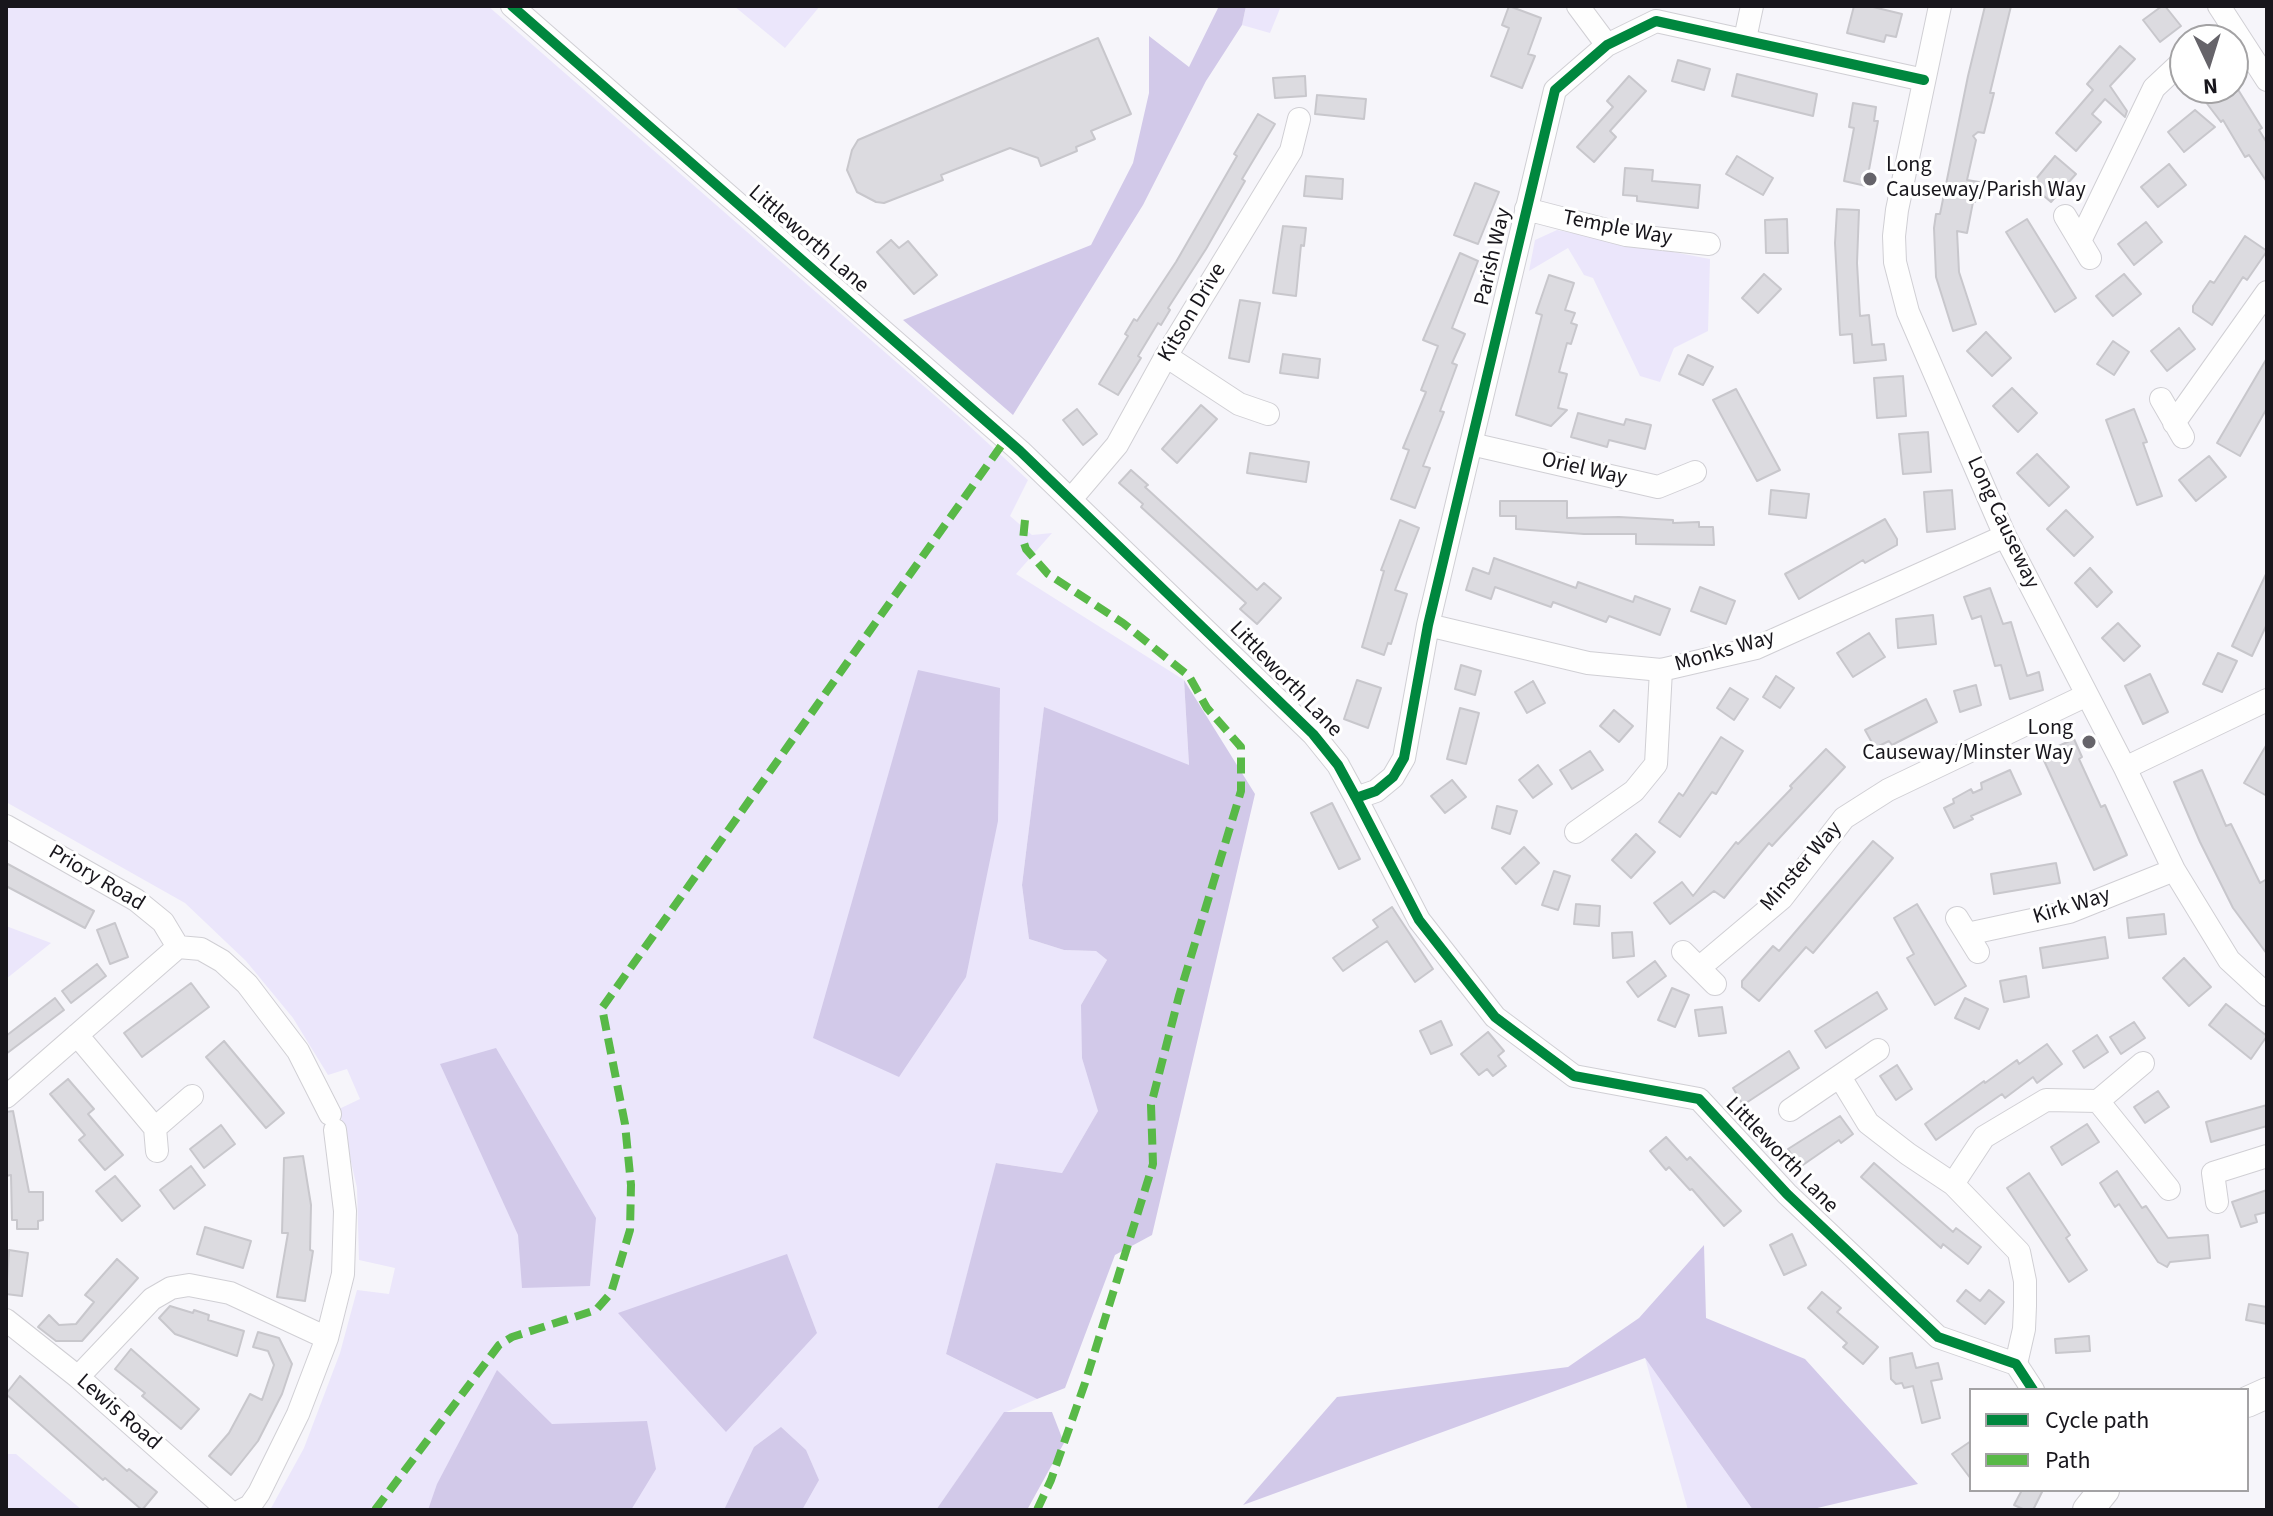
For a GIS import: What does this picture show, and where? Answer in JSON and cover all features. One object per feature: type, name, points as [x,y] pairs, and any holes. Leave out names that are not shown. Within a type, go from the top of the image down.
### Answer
[{"type":"street","name":"Littleworth Lane","points":[[512,6],[1072,498],[1313,734],[1338,765],[1419,920],[1495,1017],[1574,1076],[1699,1099],[1787,1194],[1938,1337],[2016,1364]]},
{"type":"street","points":[[1578,6],[1607,45]]},
{"type":"street","points":[[1745,39],[1752,6]]},
{"type":"street","name":"Long Causeway","points":[[1940,6],[1894,236],[1895,262],[1908,312],[2005,536],[2174,870],[2229,960],[2267,995]]},
{"type":"street","name":"Parish Way","points":[[1356,798],[1376,791],[1393,777],[1404,758],[1428,625],[1555,90],[1607,45],[1656,21],[1924,80]]},
{"type":"street","points":[[2249,61],[2267,80]]},
{"type":"street","points":[[2065,216],[2085,249],[2154,88],[2169,74]]},
{"type":"street","name":"Kitson Drive","points":[[1072,498],[1117,445],[1166,356],[1291,151],[1299,119]]},
{"type":"street","name":"Temple Way","points":[[1526,209],[1626,235],[1709,244]]},
{"type":"street","points":[[2161,399],[2179,430],[2267,292]]},
{"type":"street","points":[[1166,356],[1239,404],[1268,414]]},
{"type":"street","name":"Oriel Way","points":[[1471,444],[1658,487],[1695,472]]},
{"type":"street","name":"Monks Way","points":[[1428,625],[1588,663],[1661,670],[1756,648],[2005,536]]},
{"type":"street","points":[[1576,832],[1634,791],[1656,764],[1661,670]]},
{"type":"street","name":"Minster Way","points":[[1683,952],[1707,976],[1782,898],[1844,818],[1888,790],[2087,695]]},
{"type":"street","points":[[2125,768],[2267,700]]},
{"type":"street","name":"Priory Road","points":[[6,826],[136,900],[163,922],[178,947]]},
{"type":"street","name":"Kirk Way","points":[[1967,934],[2069,912],[2174,870]]},
{"type":"street","points":[[6,1097],[178,947],[201,949],[222,961],[247,984],[298,1051],[333,1122],[345,1211],[343,1274],[327,1338],[298,1414],[259,1493],[250,1506],[242,1510]]},
{"type":"street","points":[[77,1035],[155,1128],[157,1151]]},
{"type":"street","points":[[1790,1110],[1878,1050]]},
{"type":"street","points":[[1953,1184],[1984,1137],[2046,1100],[2098,1101],[2143,1063]]},
{"type":"street","points":[[1840,1077],[1868,1123],[1953,1184],[2019,1252],[2025,1281],[2025,1306],[2024,1329],[2016,1364],[2032,1388]]},
{"type":"street","points":[[155,1128],[192,1096]]},
{"type":"street","points":[[2098,1101],[2169,1189]]},
{"type":"street","points":[[2217,1202],[2213,1173],[2267,1156]]},
{"type":"street","points":[[78,1377],[152,1299],[171,1288],[189,1285],[230,1293],[327,1338]]},
{"type":"street","name":"Lewis Road","points":[[6,1320],[78,1377],[228,1510]]},
{"type":"street","points":[[2088,1510],[2102,1492]]},
{"type":"shaded area","points":[[6,6],[488,6],[1028,480],[1010,516],[1032,535],[1052,533],[1016,574],[1184,680],[1189,766],[1044,708],[1022,885],[1029,939],[1064,950],[1096,951],[1107,960],[1081,1005],[1098,1111],[1062,1173],[997,1163],[946,1354],[1037,1399],[1004,1413],[936,1510],[270,1510],[304,1448],[340,1353],[357,1290],[389,1294],[395,1268],[359,1260],[357,1188],[339,1109],[360,1099],[347,1069],[328,1075],[293,1018],[246,961],[185,903],[6,802]]},
{"type":"shaded area","points":[[734,6],[820,6],[785,48]]},
{"type":"shaded area","points":[[1219,6],[1246,6],[1242,25],[1206,81],[1143,205],[1013,415],[903,320],[1091,245],[1133,163],[1149,93],[1149,36],[1189,67]]},
{"type":"shaded area","points":[[1246,6],[1281,6],[1270,33],[1242,25]]},
{"type":"shaded area","points":[[1557,230],[1710,259],[1708,331],[1674,348],[1660,382],[1640,376],[1593,278],[1584,275],[1568,248],[1529,271],[1535,240]]},
{"type":"shaded area","points":[[918,670],[1000,688],[998,821],[966,977],[899,1077],[813,1038]]},
{"type":"shaded area","points":[[1184,680],[1255,794],[1152,1235],[1115,1255],[1065,1388],[1037,1399],[946,1354],[996,1163],[1062,1173],[1098,1111],[1082,1058],[1081,1005],[1107,960],[1096,951],[1064,950],[1029,939],[1022,885],[1044,707],[1189,765]]},
{"type":"shaded area","points":[[6,926],[51,943],[6,979]]},
{"type":"shaded area","points":[[496,1048],[596,1218],[590,1286],[522,1288],[518,1235],[440,1064]]},
{"type":"shaded area","points":[[1704,1245],[1706,1318],[1805,1359],[1918,1484],[1809,1510],[1753,1510],[1645,1358],[1243,1505],[1337,1397],[1568,1367],[1639,1318]]},
{"type":"shaded area","points":[[787,1254],[817,1333],[726,1432],[618,1313]]},
{"type":"shaded area","points":[[1645,1358],[1753,1510],[1688,1510]]},
{"type":"shaded area","points":[[497,1370],[552,1424],[647,1421],[656,1469],[631,1510],[428,1510],[437,1484]]},
{"type":"shaded area","points":[[1004,1412],[1052,1412],[1064,1443],[1027,1510],[936,1510]]},
{"type":"shaded area","points":[[781,1427],[806,1450],[819,1480],[802,1510],[724,1510],[754,1447]]},
{"type":"shaded area","points":[[6,1454],[16,1454],[82,1510],[6,1510]]},
{"type":"building","points":[[1509,6],[1541,18],[1528,54],[1535,56],[1522,88],[1491,76],[1509,28],[1502,25]]},
{"type":"building","points":[[1854,6],[1869,6],[1902,14],[1896,37],[1886,35],[1884,42],[1847,33]]},
{"type":"building","points":[[1985,6],[2011,6],[1990,93],[1994,93],[1984,133],[1978,132],[1973,136],[1976,140],[1967,180],[1979,182],[1975,202],[1967,233],[1957,231],[1959,272],[1976,324],[1953,331],[1936,277],[1934,228],[1936,214],[1940,214]]},
{"type":"building","points":[[2165,6],[2179,24],[2169,24],[2169,35],[2160,42],[2143,20]]},
{"type":"building","points":[[1098,38],[1131,114],[1091,131],[1095,139],[1076,147],[1077,151],[1041,166],[1038,158],[1010,148],[941,175],[943,180],[884,203],[857,192],[847,170],[858,140]]},
{"type":"building","points":[[2120,46],[2135,59],[2110,86],[2127,111],[2125,117],[2105,99],[2092,114],[2101,122],[2076,151],[2056,133],[2093,90],[2087,84]]},
{"type":"building","points":[[1678,60],[1710,69],[1704,90],[1672,81]]},
{"type":"building","points":[[1737,74],[1817,94],[1813,116],[1732,96]]},
{"type":"building","points":[[1305,76],[1306,96],[1275,98],[1273,78]]},
{"type":"building","points":[[1629,76],[1646,91],[1610,131],[1616,137],[1594,162],[1577,147],[1613,107],[1607,101]]},
{"type":"building","points":[[1317,95],[1366,99],[1364,119],[1315,114]]},
{"type":"building","points":[[1853,103],[1876,107],[1874,121],[1878,121],[1866,186],[1844,181],[1854,128],[1849,127]]},
{"type":"building","points":[[2207,104],[2247,104],[2267,143],[2267,182],[2249,155],[2245,157],[2223,120],[2221,122]]},
{"type":"building","points":[[2195,110],[2215,127],[2184,152],[2168,132]]},
{"type":"building","points":[[1258,114],[1275,124],[1206,249],[1168,308],[1170,310],[1161,325],[1158,323],[1138,356],[1141,358],[1118,395],[1099,384],[1128,336],[1125,334],[1134,319],[1137,321],[1176,262]]},
{"type":"building","points":[[1737,156],[1773,178],[1763,195],[1726,174]]},
{"type":"building","points":[[2055,156],[2076,174],[2051,202],[2031,185]]},
{"type":"building","points":[[2169,164],[2186,185],[2158,207],[2141,187]]},
{"type":"building","points":[[1625,168],[1653,170],[1652,181],[1700,185],[1698,208],[1637,201],[1637,196],[1623,195]]},
{"type":"building","points":[[1306,176],[1343,179],[1342,199],[1304,196]]},
{"type":"building","points":[[1475,183],[1499,192],[1478,244],[1454,235]]},
{"type":"building","points":[[1837,209],[1859,210],[1857,263],[1860,316],[1869,315],[1872,345],[1884,344],[1886,360],[1854,363],[1852,334],[1840,335],[1835,243]]},
{"type":"building","points":[[1787,219],[1788,253],[1766,253],[1765,220]]},
{"type":"building","points":[[2027,219],[2076,298],[2055,312],[2006,232]]},
{"type":"building","points":[[2146,222],[2162,242],[2134,265],[2118,244]]},
{"type":"building","points":[[1283,226],[1306,228],[1304,246],[1301,245],[1296,296],[1273,293]]},
{"type":"building","points":[[2245,236],[2267,251],[2247,280],[2243,277],[2212,325],[2193,312],[2193,306],[2210,281],[2214,283]]},
{"type":"building","points":[[891,240],[899,248],[908,241],[937,275],[914,294],[877,252]]},
{"type":"building","points":[[1460,253],[1478,261],[1452,328],[1465,334],[1452,363],[1457,365],[1440,411],[1444,412],[1423,466],[1430,468],[1415,508],[1391,499],[1409,450],[1403,448],[1426,392],[1421,390],[1438,346],[1423,340]]},
{"type":"building","points":[[1764,274],[1781,289],[1758,313],[1742,298]]},
{"type":"building","points":[[2124,274],[2141,294],[2113,316],[2096,296]]},
{"type":"building","points":[[1549,275],[1574,283],[1565,310],[1575,313],[1571,323],[1577,325],[1571,344],[1567,343],[1559,372],[1567,374],[1558,408],[1567,410],[1551,426],[1516,415],[1542,315],[1536,313]]},
{"type":"building","points":[[1240,300],[1260,303],[1249,362],[1229,358]]},
{"type":"building","points":[[2179,328],[2195,349],[2167,371],[2151,351]]},
{"type":"building","points":[[1986,332],[2011,358],[1992,376],[1967,351]]},
{"type":"building","points":[[2113,341],[2129,352],[2114,375],[2097,364]]},
{"type":"building","points":[[1283,354],[1320,359],[1318,378],[1280,373]]},
{"type":"building","points":[[1688,355],[1713,367],[1703,385],[1679,374]]},
{"type":"building","points":[[2267,358],[2267,408],[2240,456],[2217,443]]},
{"type":"building","points":[[1903,376],[1906,416],[1877,418],[1874,378]]},
{"type":"building","points":[[2012,388],[2037,413],[2018,432],[1993,406]]},
{"type":"building","points":[[1736,389],[1780,470],[1757,481],[1713,400]]},
{"type":"building","points":[[1201,405],[1217,419],[1177,463],[1162,449]]},
{"type":"building","points":[[1077,409],[1097,434],[1083,445],[1063,420]]},
{"type":"building","points":[[2134,409],[2162,496],[2137,505],[2106,420]]},
{"type":"building","points":[[1578,413],[1624,425],[1626,419],[1651,425],[1645,449],[1609,440],[1607,447],[1571,437]]},
{"type":"building","points":[[1928,432],[1931,472],[1903,474],[1899,434]]},
{"type":"building","points":[[1250,453],[1309,462],[1306,482],[1247,473]]},
{"type":"building","points":[[2037,454],[2069,487],[2049,506],[2017,473]]},
{"type":"building","points":[[2209,456],[2226,477],[2196,501],[2179,480]]},
{"type":"building","points":[[1131,470],[1148,485],[1145,487],[1257,590],[1264,583],[1281,598],[1257,624],[1240,609],[1246,603],[1119,483]]},
{"type":"building","points":[[1771,490],[1809,494],[1806,518],[1769,514]]},
{"type":"building","points":[[1952,490],[1955,529],[1927,532],[1924,492]]},
{"type":"building","points":[[1500,501],[1567,501],[1567,518],[1619,517],[1673,520],[1673,523],[1699,522],[1699,527],[1713,527],[1714,545],[1636,544],[1636,534],[1516,529],[1516,516],[1500,516]]},
{"type":"building","points":[[2066,510],[2093,537],[2074,556],[2047,529]]},
{"type":"building","points":[[1885,519],[1897,539],[1897,545],[1865,563],[1863,560],[1799,599],[1785,574]]},
{"type":"building","points":[[1400,520],[1419,528],[1395,590],[1407,594],[1391,644],[1388,643],[1384,655],[1362,647],[1384,571],[1381,570]]},
{"type":"building","points":[[1494,558],[1576,588],[1578,582],[1633,602],[1635,596],[1670,609],[1660,635],[1609,616],[1606,622],[1553,602],[1551,607],[1495,587],[1491,599],[1466,590],[1473,568],[1489,574]]},
{"type":"building","points":[[2090,568],[2112,592],[2097,607],[2075,583]]},
{"type":"building","points":[[2267,572],[2267,624],[2252,656],[2232,646]]},
{"type":"building","points":[[1700,587],[1735,601],[1726,624],[1691,611]]},
{"type":"building","points":[[1990,588],[2003,624],[2011,622],[2027,676],[2039,672],[2043,690],[2010,699],[2001,665],[1995,666],[1981,616],[1972,619],[1964,597]]},
{"type":"building","points":[[1933,615],[1936,644],[1898,648],[1896,619]]},
{"type":"building","points":[[2118,623],[2140,646],[2124,661],[2102,638]]},
{"type":"building","points":[[1869,633],[1885,657],[1853,677],[1837,653]]},
{"type":"building","points":[[2218,653],[2237,661],[2222,692],[2203,684]]},
{"type":"building","points":[[1461,665],[1481,671],[1475,695],[1455,689]]},
{"type":"building","points":[[2150,674],[2168,712],[2143,724],[2125,686]]},
{"type":"building","points":[[1776,676],[1794,688],[1780,708],[1763,697]]},
{"type":"building","points":[[1357,680],[1381,688],[1368,728],[1344,719]]},
{"type":"building","points":[[1533,681],[1545,703],[1527,713],[1515,692]]},
{"type":"building","points":[[1976,685],[1981,705],[1960,712],[1954,691]]},
{"type":"building","points":[[1730,688],[1748,699],[1734,720],[1717,708]]},
{"type":"building","points":[[1926,699],[1937,722],[1892,745],[1889,741],[1875,748],[1865,730]]},
{"type":"building","points":[[1460,708],[1479,713],[1466,764],[1447,759]]},
{"type":"building","points":[[1614,710],[1633,726],[1619,742],[1600,726]]},
{"type":"building","points":[[1721,737],[1743,751],[1716,794],[1712,792],[1680,837],[1659,822],[1679,793],[1683,796]]},
{"type":"building","points":[[2074,739],[2082,757],[2079,759],[2101,807],[2105,805],[2127,855],[2094,870],[2041,754]]},
{"type":"building","points":[[2267,744],[2267,796],[2244,783]]},
{"type":"building","points":[[1826,749],[1845,767],[1772,846],[1769,843],[1724,898],[1714,891],[1670,924],[1654,903],[1682,882],[1693,896],[1736,842],[1738,844]]},
{"type":"building","points":[[1590,751],[1603,770],[1572,789],[1560,770]]},
{"type":"building","points":[[1538,765],[1552,784],[1533,798],[1519,780]]},
{"type":"building","points":[[2010,770],[2021,794],[1971,816],[1973,819],[1954,828],[1944,808],[1954,803],[1953,799],[1971,789],[1973,793],[1982,789],[1981,783]]},
{"type":"building","points":[[2202,770],[2226,826],[2231,824],[2260,883],[2267,879],[2267,954],[2233,908],[2174,782]]},
{"type":"building","points":[[1452,780],[1466,797],[1445,813],[1431,796]]},
{"type":"building","points":[[1332,803],[1360,859],[1339,869],[1311,813]]},
{"type":"building","points":[[1497,806],[1517,811],[1510,834],[1492,828]]},
{"type":"building","points":[[1636,834],[1655,852],[1631,878],[1612,860]]},
{"type":"building","points":[[1873,841],[1893,858],[1813,953],[1806,947],[1759,1001],[1742,987],[1742,981],[1773,946],[1779,951]]},
{"type":"building","points":[[1524,847],[1539,863],[1516,884],[1502,868]]},
{"type":"building","points":[[6,863],[94,911],[85,928],[6,886]]},
{"type":"building","points":[[2056,863],[2060,883],[1994,894],[1991,874]]},
{"type":"building","points":[[1554,871],[1570,876],[1558,910],[1542,905]]},
{"type":"building","points":[[1576,904],[1600,906],[1599,926],[1574,924]]},
{"type":"building","points":[[1917,904],[1966,986],[1935,1005],[1907,958],[1914,954],[1894,918]]},
{"type":"building","points":[[1392,907],[1433,969],[1415,982],[1387,941],[1343,971],[1333,958],[1378,927],[1373,920]]},
{"type":"building","points":[[2164,914],[2166,934],[2129,938],[2127,918]]},
{"type":"building","points":[[115,923],[128,957],[110,964],[97,930]]},
{"type":"building","points":[[1632,932],[1634,956],[1613,958],[1612,933]]},
{"type":"building","points":[[2105,937],[2108,958],[2043,968],[2040,948]]},
{"type":"building","points":[[2184,958],[2211,987],[2189,1006],[2163,978]]},
{"type":"building","points":[[1655,961],[1666,976],[1638,997],[1627,982]]},
{"type":"building","points":[[97,964],[106,976],[71,1003],[62,991]]},
{"type":"building","points":[[2026,976],[2029,997],[2004,1002],[2000,981]]},
{"type":"building","points":[[191,983],[209,1007],[142,1057],[124,1033]]},
{"type":"building","points":[[1672,988],[1689,995],[1675,1027],[1658,1020]]},
{"type":"building","points":[[1877,992],[1887,1009],[1826,1048],[1815,1031]]},
{"type":"building","points":[[55,998],[64,1010],[6,1054],[6,1036]]},
{"type":"building","points":[[1965,998],[1988,1009],[1979,1029],[1955,1018]]},
{"type":"building","points":[[2226,1004],[2267,1036],[2251,1059],[2209,1025]]},
{"type":"building","points":[[1722,1007],[1726,1033],[1699,1036],[1695,1010]]},
{"type":"building","points":[[1441,1021],[1452,1045],[1431,1054],[1420,1031]]},
{"type":"building","points":[[2134,1022],[2145,1038],[2121,1054],[2110,1037]]},
{"type":"building","points":[[1488,1032],[1504,1051],[1498,1056],[1506,1066],[1493,1076],[1487,1069],[1479,1075],[1461,1054]]},
{"type":"building","points":[[2097,1035],[2108,1052],[2084,1068],[2073,1051]]},
{"type":"building","points":[[224,1041],[284,1113],[266,1128],[206,1057]]},
{"type":"building","points":[[2047,1044],[2062,1064],[2037,1083],[2033,1077],[2005,1098],[2002,1094],[1936,1140],[1925,1124],[1984,1081],[2017,1060],[2019,1064]]},
{"type":"building","points":[[1789,1051],[1799,1068],[1743,1105],[1733,1088]]},
{"type":"building","points":[[1897,1065],[1912,1089],[1896,1100],[1880,1076]]},
{"type":"building","points":[[68,1079],[94,1109],[88,1114],[123,1155],[105,1170],[79,1140],[85,1135],[50,1094]]},
{"type":"building","points":[[2158,1091],[2169,1107],[2145,1123],[2134,1107]]},
{"type":"building","points":[[2267,1105],[2267,1126],[2211,1142],[2206,1122]]},
{"type":"building","points":[[13,1111],[29,1192],[43,1192],[43,1220],[38,1221],[38,1229],[17,1229],[17,1220],[12,1220],[11,1175],[6,1176],[6,1112]]},
{"type":"building","points":[[1840,1116],[1853,1134],[1800,1167],[1788,1149]]},
{"type":"building","points":[[2087,1124],[2099,1142],[2062,1165],[2051,1147]]},
{"type":"building","points":[[221,1125],[235,1144],[204,1168],[190,1149]]},
{"type":"building","points":[[1666,1137],[1687,1160],[1690,1157],[1741,1211],[1724,1226],[1692,1189],[1669,1167],[1666,1170],[1650,1151]]},
{"type":"building","points":[[303,1156],[311,1205],[310,1250],[313,1251],[305,1301],[277,1297],[288,1233],[282,1233],[284,1158]]},
{"type":"building","points":[[1874,1163],[1953,1232],[1956,1228],[1981,1247],[1968,1264],[1943,1244],[1941,1248],[1861,1177]]},
{"type":"building","points":[[191,1166],[205,1185],[174,1209],[160,1190]]},
{"type":"building","points":[[2117,1171],[2142,1208],[2146,1206],[2168,1238],[2208,1235],[2210,1258],[2170,1262],[2167,1267],[2158,1262],[2119,1204],[2115,1207],[2100,1183]]},
{"type":"building","points":[[2029,1173],[2070,1235],[2066,1238],[2087,1270],[2069,1282],[2007,1188]]},
{"type":"building","points":[[115,1176],[140,1206],[122,1221],[96,1191]]},
{"type":"building","points":[[2267,1190],[2267,1212],[2255,1215],[2257,1222],[2241,1227],[2232,1202]]},
{"type":"building","points":[[205,1227],[251,1241],[243,1268],[197,1254]]},
{"type":"building","points":[[1792,1234],[1806,1265],[1784,1275],[1770,1245]]},
{"type":"building","points":[[9,1250],[28,1253],[22,1296],[6,1294]]},
{"type":"building","points":[[117,1259],[138,1278],[82,1341],[56,1341],[38,1327],[49,1315],[59,1325],[76,1324],[94,1302],[85,1295]]},
{"type":"building","points":[[1966,1290],[1980,1301],[1989,1290],[2004,1302],[1985,1324],[1957,1301]]},
{"type":"building","points":[[1822,1292],[1841,1308],[1837,1312],[1878,1347],[1863,1364],[1843,1347],[1847,1343],[1808,1308]]},
{"type":"building","points":[[2249,1304],[2267,1307],[2267,1324],[2246,1320]]},
{"type":"building","points":[[170,1306],[209,1315],[208,1320],[244,1331],[237,1356],[175,1334],[159,1318]]},
{"type":"building","points":[[258,1332],[279,1338],[292,1364],[282,1394],[258,1441],[231,1475],[209,1456],[229,1433],[250,1394],[262,1400],[274,1365],[268,1351],[253,1347]]},
{"type":"building","points":[[2089,1336],[2090,1351],[2056,1353],[2055,1339]]},
{"type":"building","points":[[131,1349],[199,1409],[181,1429],[142,1396],[145,1393],[115,1369]]},
{"type":"building","points":[[1912,1353],[1916,1368],[1938,1363],[1942,1379],[1931,1381],[1940,1418],[1922,1423],[1913,1386],[1904,1388],[1902,1383],[1896,1384],[1891,1379],[1890,1358]]},
{"type":"building","points":[[20,1376],[127,1471],[129,1469],[157,1492],[142,1510],[105,1478],[103,1480],[6,1394]]},
{"type":"building","points":[[1969,1442],[1969,1476],[1952,1454]]},
{"type":"building","points":[[2021,1492],[2042,1492],[2033,1510],[2014,1505]]},
{"type":"marked path","points":[[375,1510],[499,1345],[512,1337],[596,1310],[611,1293],[630,1230],[631,1185],[625,1124],[602,1008],[1006,439]]},
{"type":"marked path","points":[[1025,520],[1023,540],[1026,549],[1048,574],[1123,623],[1189,676],[1207,708],[1241,747],[1241,791],[1179,996],[1151,1105],[1153,1164],[1085,1383],[1051,1480],[1037,1510]]},
{"type":"cycle path","points":[[512,6],[1020,451],[1313,734],[1338,765],[1419,920],[1495,1017],[1574,1076],[1699,1099],[1787,1194],[1938,1337],[2016,1364],[2032,1388]]},
{"type":"cycle path","points":[[1356,798],[1376,791],[1393,777],[1404,758],[1428,625],[1555,90],[1607,45],[1656,21],[1924,80]]},
{"type":"place","name":"Long Causeway/Parish Way","points":[[1870,179]]},
{"type":"place","name":"Long Causeway/Minster Way","points":[[2089,742]]}]
